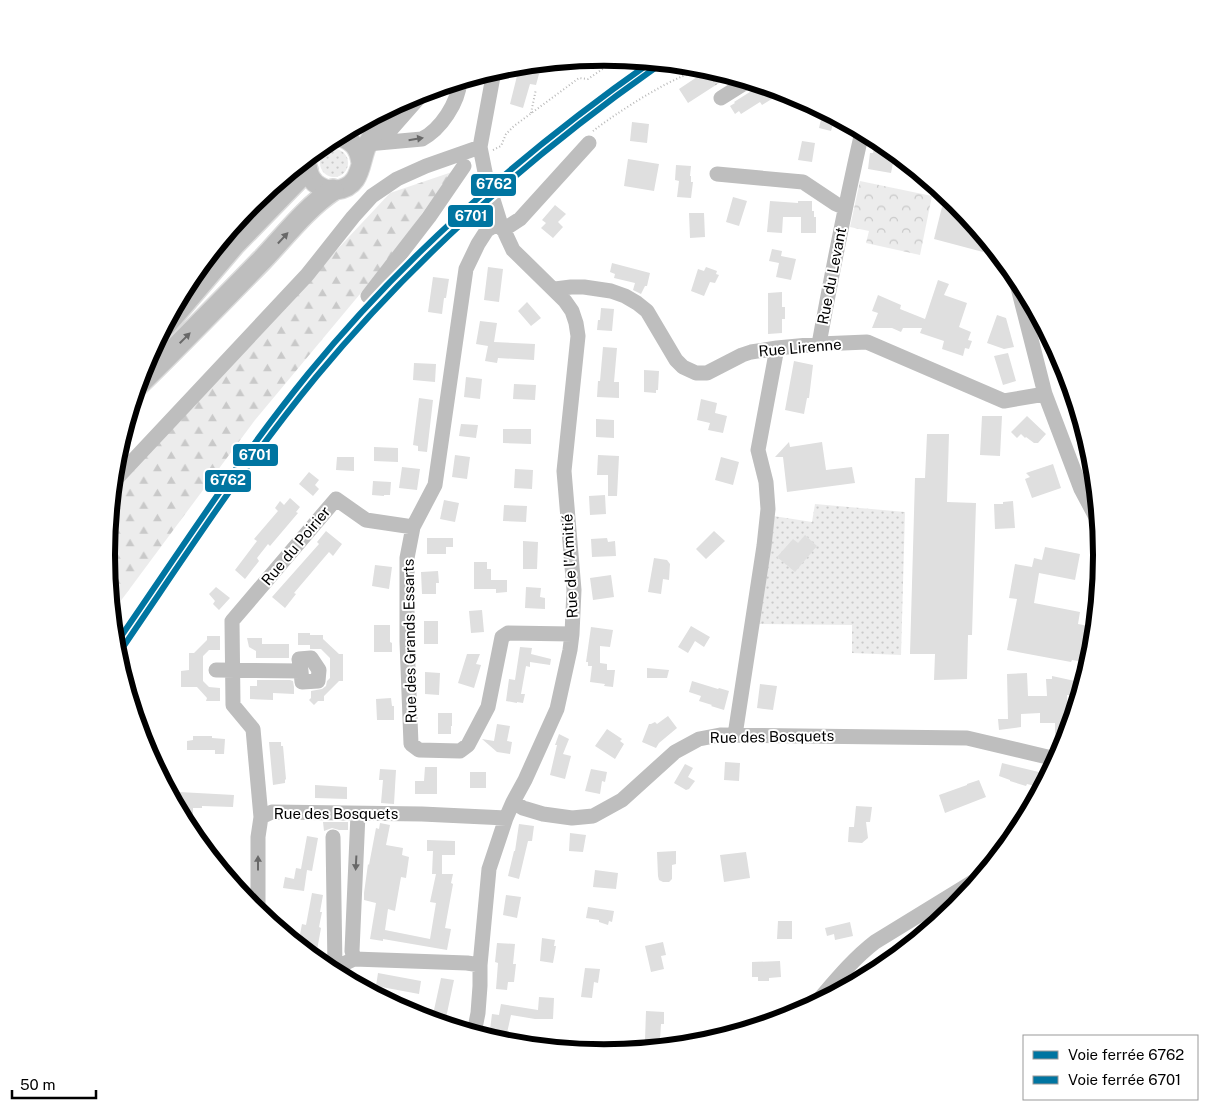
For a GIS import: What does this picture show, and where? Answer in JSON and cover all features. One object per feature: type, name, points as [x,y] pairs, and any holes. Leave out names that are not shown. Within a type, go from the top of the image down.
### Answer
[{"type":"highway","points":[[201,279],[234,245],[291,180]]},
{"type":"highway","points":[[150,373],[309,210],[332,190]]},
{"type":"main road","points":[[307,166],[311,178],[324,189],[341,189],[349,186],[355,180],[384,119]]},
{"type":"main road","points":[[348,139],[360,154],[361,164]]},
{"type":"street","name":"Rue de l'Amitié","points":[[475,1026],[489,870],[506,818],[557,710],[570,650],[574,590],[564,471],[578,336],[576,323],[572,311],[565,300],[513,250],[502,226],[482,160],[493,80]]},
{"type":"street","points":[[723,97],[740,86]]},
{"type":"street","points":[[373,144],[422,139],[427,136],[447,116],[458,89]]},
{"type":"street","points":[[373,144],[408,107]]},
{"type":"street","name":"Rue du Levant","points":[[819,344],[860,139]]},
{"type":"street","points":[[502,226],[520,219],[587,146]]},
{"type":"street","points":[[426,166],[464,166],[482,160]]},
{"type":"street","points":[[123,472],[307,275],[372,196],[398,179],[426,166],[482,160]]},
{"type":"street","points":[[368,296],[429,217],[464,166]]},
{"type":"street","name":"Rue du Levant","points":[[717,174],[803,182],[845,208]]},
{"type":"street","name":"Rue des Grands Essarts","points":[[502,226],[487,230],[466,269],[435,485],[413,527],[407,558],[407,642],[411,744],[418,750],[460,751],[468,745],[488,707],[502,638],[508,633],[572,634]]},
{"type":"street","name":"Rue Lirenne","points":[[555,290],[584,287],[611,291],[637,303],[647,311],[676,360],[683,367],[696,373],[707,373],[751,352],[819,344],[867,342],[1004,402],[1045,394]]},
{"type":"street","points":[[1023,304],[1045,394],[1081,489],[1090,507]]},
{"type":"street","points":[[735,735],[768,509],[766,482],[758,450],[778,348]]},
{"type":"street","name":"Rue du Poirier","points":[[261,817],[253,729],[233,705],[232,621],[336,499],[366,520],[413,527]]},
{"type":"street","points":[[216,670],[300,671]]},
{"type":"street","name":"Rue des Bosquets","points":[[513,802],[523,808],[543,814],[572,818],[593,816],[622,800],[675,752],[699,739],[720,735],[967,738],[1049,757]]},
{"type":"street","name":"Rue des Bosquets","points":[[258,901],[258,837],[261,817],[272,812],[422,814],[506,818]]},
{"type":"street","points":[[354,959],[352,951],[358,814]]},
{"type":"street","points":[[333,837],[333,962]]},
{"type":"street","points":[[829,988],[848,965],[875,942],[959,891]]},
{"type":"street","points":[[340,966],[354,959],[480,965]]},
{"type":"path","points":[[482,160],[501,146],[506,134],[531,113],[579,78],[588,79],[607,66]]},
{"type":"path","points":[[587,146],[582,142],[600,126],[671,81],[687,74]]},
{"type":"path","points":[[712,79],[723,97]]},
{"type":"path","points":[[531,113],[536,89]]},
{"type":"green space","points":[[331,150],[339,150],[347,158],[347,168],[339,176],[329,176],[321,168],[321,158]]},
{"type":"green space","points":[[452,172],[390,258],[255,420],[118,605],[115,555],[116,523],[121,480],[390,193]]},
{"type":"green space","points":[[860,181],[932,196],[920,255],[866,243],[869,231],[850,227]]},
{"type":"green space","points":[[815,504],[905,512],[901,655],[852,653],[852,625],[752,624],[767,515],[812,522]]},
{"type":"building","points":[[535,71],[535,73],[539,74],[536,85],[530,84],[523,108],[510,104],[517,76],[515,75]]},
{"type":"building","points":[[699,76],[719,81],[719,83],[688,103],[679,89]]},
{"type":"building","points":[[754,91],[775,97],[762,105],[760,102],[741,114],[739,111],[735,114],[730,106]]},
{"type":"building","points":[[821,118],[833,124],[831,131],[819,128]]},
{"type":"building","points":[[632,122],[649,124],[647,143],[630,141]]},
{"type":"building","points":[[802,141],[815,143],[812,162],[798,160]]},
{"type":"building","points":[[874,148],[893,161],[891,173],[868,169],[870,153],[873,153]]},
{"type":"building","points":[[628,159],[659,164],[654,191],[624,186]]},
{"type":"building","points":[[676,165],[691,166],[690,176],[691,182],[693,182],[691,198],[677,197],[679,181],[675,180]]},
{"type":"building","points":[[733,197],[747,201],[739,226],[726,222]]},
{"type":"building","points":[[770,201],[798,203],[798,201],[812,201],[812,211],[814,211],[814,217],[816,217],[816,233],[801,233],[801,217],[783,217],[782,233],[767,232]]},
{"type":"building","points":[[555,205],[566,214],[558,222],[563,227],[553,238],[541,228],[546,223],[542,220]]},
{"type":"building","points":[[942,207],[950,209],[984,248],[983,252],[934,239]]},
{"type":"building","points":[[689,213],[704,213],[705,237],[690,238]]},
{"type":"building","points":[[772,249],[782,251],[781,256],[796,259],[791,280],[776,277],[779,263],[769,261]]},
{"type":"building","points":[[612,263],[650,273],[647,286],[645,286],[641,294],[633,290],[635,283],[614,278],[615,274],[610,272]]},
{"type":"building","points":[[488,267],[503,269],[499,302],[484,300]]},
{"type":"building","points":[[706,267],[717,271],[716,274],[719,275],[715,283],[710,282],[704,296],[691,291],[698,269],[704,271]]},
{"type":"building","points":[[433,277],[449,279],[442,314],[428,312]]},
{"type":"building","points":[[938,280],[949,284],[944,295],[967,303],[959,327],[971,332],[968,340],[972,341],[969,349],[965,348],[963,356],[942,349],[944,341],[920,333],[922,328],[903,328],[901,332],[892,328],[872,328],[878,313],[872,311],[878,295],[901,305],[900,309],[925,319]]},
{"type":"building","points":[[782,292],[782,307],[785,307],[785,319],[782,319],[782,333],[768,334],[768,293]]},
{"type":"building","points":[[527,302],[541,318],[531,326],[518,311]]},
{"type":"building","points":[[601,308],[614,309],[612,331],[597,330]]},
{"type":"building","points":[[997,315],[1006,318],[1014,347],[1004,349],[987,343]]},
{"type":"building","points":[[480,321],[497,323],[494,342],[535,344],[534,360],[498,358],[497,363],[485,361],[488,346],[476,344]]},
{"type":"building","points":[[603,347],[617,348],[614,382],[619,382],[619,398],[597,397]]},
{"type":"building","points":[[1008,353],[1016,381],[1003,385],[994,356]]},
{"type":"building","points":[[794,361],[813,365],[809,398],[807,398],[804,414],[785,410]]},
{"type":"building","points":[[414,363],[436,364],[435,382],[413,380]]},
{"type":"building","points":[[644,370],[659,371],[658,390],[656,390],[656,393],[644,392]]},
{"type":"building","points":[[466,377],[482,379],[480,399],[464,397]]},
{"type":"building","points":[[514,384],[536,385],[535,400],[513,399]]},
{"type":"building","points":[[419,398],[433,400],[427,452],[418,451],[418,446],[413,445]]},
{"type":"building","points":[[701,399],[717,403],[715,413],[727,416],[723,433],[708,430],[710,423],[697,420]]},
{"type":"building","points":[[982,416],[1002,416],[1000,456],[980,455]]},
{"type":"building","points":[[1027,416],[1046,434],[1038,443],[1034,443],[1021,434],[1017,438],[1011,432]]},
{"type":"building","points":[[596,419],[614,420],[614,438],[596,437]]},
{"type":"building","points":[[461,424],[478,425],[476,438],[459,436]]},
{"type":"building","points":[[503,429],[531,429],[531,444],[503,443]]},
{"type":"building","points":[[927,434],[949,434],[947,502],[976,503],[972,635],[968,635],[967,679],[934,680],[935,654],[910,654],[915,478],[925,478]]},
{"type":"building","points":[[789,442],[790,447],[822,442],[826,470],[852,467],[855,483],[787,492],[783,457],[775,457]]},
{"type":"building","points":[[374,447],[398,448],[398,462],[374,461]]},
{"type":"building","points":[[455,455],[470,457],[467,479],[452,477]]},
{"type":"building","points":[[598,455],[619,456],[617,496],[608,496],[608,475],[597,475]]},
{"type":"building","points":[[337,457],[354,457],[354,471],[336,470]]},
{"type":"building","points":[[721,457],[739,462],[733,485],[715,480]]},
{"type":"building","points":[[1053,464],[1061,488],[1032,498],[1025,479],[1030,477],[1026,473]]},
{"type":"building","points":[[402,467],[420,469],[417,490],[399,488]]},
{"type":"building","points":[[515,469],[533,470],[532,489],[514,488]]},
{"type":"building","points":[[309,472],[319,480],[315,485],[319,489],[313,496],[299,484]]},
{"type":"building","points":[[373,481],[391,482],[390,495],[372,495]]},
{"type":"building","points":[[605,495],[606,514],[590,515],[589,496]]},
{"type":"building","points":[[290,498],[300,507],[296,512],[298,513],[270,546],[268,544],[257,558],[259,561],[245,579],[235,570],[257,541],[254,539],[278,511],[275,508],[280,501],[284,505]]},
{"type":"building","points":[[444,500],[459,503],[455,522],[440,519]]},
{"type":"building","points":[[1013,501],[1015,528],[995,529],[994,504]]},
{"type":"building","points":[[504,505],[527,506],[526,522],[503,521]]},
{"type":"building","points":[[326,531],[342,544],[333,556],[329,552],[294,593],[296,594],[285,608],[272,597],[319,544],[317,542]]},
{"type":"building","points":[[714,531],[725,541],[706,559],[696,549]]},
{"type":"building","points":[[805,535],[817,546],[795,572],[777,557],[793,539],[798,543]]},
{"type":"building","points":[[427,538],[453,538],[453,547],[446,547],[446,554],[427,554]]},
{"type":"building","points":[[607,538],[608,542],[615,541],[616,556],[592,557],[591,539]]},
{"type":"building","points":[[523,541],[538,542],[537,569],[523,569]]},
{"type":"building","points":[[1045,547],[1080,554],[1075,580],[1039,573],[1034,603],[1080,612],[1078,624],[1088,626],[1080,661],[1072,660],[1071,662],[1007,650],[1017,599],[1009,598],[1015,564],[1032,567],[1034,558],[1042,560]]},
{"type":"building","points":[[654,558],[667,560],[670,564],[669,580],[663,579],[661,594],[648,592]]},
{"type":"building","points":[[474,562],[487,562],[487,569],[491,569],[491,580],[507,580],[507,592],[496,593],[496,589],[474,589]]},
{"type":"building","points":[[375,565],[392,567],[389,589],[372,586]]},
{"type":"building","points":[[438,571],[439,583],[436,583],[436,594],[422,594],[421,572]]},
{"type":"building","points":[[611,575],[614,597],[593,600],[590,578]]},
{"type":"building","points":[[216,587],[230,598],[219,610],[213,604],[215,601],[209,594]]},
{"type":"building","points":[[526,587],[541,588],[540,597],[545,598],[545,609],[525,608]]},
{"type":"building","points":[[482,610],[484,632],[471,633],[469,611]]},
{"type":"building","points":[[424,621],[438,621],[438,644],[424,644]]},
{"type":"building","points":[[374,625],[390,625],[392,652],[374,652]]},
{"type":"building","points":[[691,626],[710,637],[704,647],[695,641],[688,653],[678,647]]},
{"type":"building","points":[[591,627],[613,630],[610,647],[600,646],[600,663],[607,664],[607,670],[615,670],[613,687],[590,682],[592,666],[588,666],[588,662],[586,662]]},
{"type":"building","points":[[298,633],[323,635],[323,639],[339,654],[343,654],[343,681],[339,681],[324,696],[324,701],[318,701],[314,705],[309,700],[311,698],[311,691],[322,689],[326,686],[330,678],[330,658],[321,649],[310,649],[310,645],[298,645]]},
{"type":"building","points":[[207,636],[220,636],[220,650],[209,650],[203,656],[203,681],[209,687],[220,688],[220,701],[206,701],[207,698],[197,687],[181,687],[181,671],[189,670],[189,653],[194,653],[207,640]]},
{"type":"building","points":[[247,638],[262,638],[262,644],[289,644],[289,658],[256,658],[256,651],[249,647]]},
{"type":"building","points":[[520,647],[532,648],[531,654],[551,659],[550,665],[530,662],[530,667],[526,666],[521,694],[525,694],[523,703],[517,703],[506,701],[509,679],[515,680]]},
{"type":"building","points":[[467,654],[480,654],[476,664],[481,665],[474,688],[458,683]]},
{"type":"building","points":[[647,668],[669,670],[667,678],[647,678]]},
{"type":"building","points":[[425,672],[440,673],[439,695],[425,694]]},
{"type":"building","points":[[1027,673],[1028,696],[1047,696],[1046,679],[1052,679],[1052,676],[1075,681],[1072,695],[1067,695],[1068,710],[1057,738],[1055,738],[1055,723],[1040,723],[1040,713],[1021,714],[1021,727],[999,730],[998,719],[1008,719],[1007,674]]},
{"type":"building","points":[[257,680],[293,681],[294,694],[273,693],[273,700],[250,699],[250,686],[257,686]]},
{"type":"building","points":[[692,681],[729,691],[724,710],[699,701],[701,696],[689,692]]},
{"type":"building","points":[[760,684],[777,686],[773,710],[757,708]]},
{"type":"building","points":[[391,698],[392,706],[394,706],[394,720],[377,720],[376,699]]},
{"type":"building","points":[[438,713],[452,713],[451,734],[438,734]]},
{"type":"building","points":[[668,716],[677,728],[659,743],[656,748],[642,742],[649,724],[655,722],[657,724]]},
{"type":"building","points":[[497,724],[510,726],[507,741],[512,742],[510,754],[497,752],[482,739],[494,741]]},
{"type":"building","points":[[607,729],[622,739],[620,741],[624,744],[615,759],[595,746]]},
{"type":"building","points":[[559,734],[569,739],[563,754],[571,756],[565,779],[550,775],[557,745],[555,745]]},
{"type":"building","points":[[193,736],[212,736],[212,738],[225,739],[224,754],[215,754],[215,750],[187,750],[187,741],[193,740]]},
{"type":"building","points":[[269,742],[281,742],[281,746],[283,746],[285,783],[273,785]]},
{"type":"building","points":[[725,762],[740,763],[739,781],[724,780]]},
{"type":"building","points":[[1002,763],[1041,773],[1034,786],[1027,784],[1026,786],[999,776]]},
{"type":"building","points":[[685,764],[693,768],[688,777],[695,781],[686,790],[674,783]]},
{"type":"building","points":[[425,767],[437,767],[437,794],[415,794],[415,781],[424,781]]},
{"type":"building","points":[[380,769],[396,770],[394,804],[381,803],[383,780],[379,780]]},
{"type":"building","points":[[591,769],[607,772],[605,782],[602,781],[600,794],[585,791]]},
{"type":"building","points":[[470,772],[486,772],[486,788],[470,788]]},
{"type":"building","points":[[979,780],[986,797],[945,813],[939,795]]},
{"type":"building","points":[[315,785],[347,787],[347,799],[315,798]]},
{"type":"building","points":[[179,792],[234,795],[233,807],[202,806],[202,808],[193,808],[193,819],[179,795]]},
{"type":"building","points":[[856,806],[872,807],[870,822],[866,822],[868,838],[862,843],[848,842],[849,827],[854,827]]},
{"type":"building","points":[[323,822],[348,822],[348,830],[332,828],[324,831]]},
{"type":"building","points":[[380,823],[390,825],[386,845],[403,848],[402,855],[409,857],[406,878],[401,877],[395,911],[388,909],[385,930],[430,939],[436,903],[430,902],[436,874],[453,874],[445,928],[451,929],[447,950],[383,939],[383,941],[370,939],[376,903],[364,900],[364,893],[376,828],[379,829]]},
{"type":"building","points":[[519,824],[534,826],[532,841],[528,841],[519,879],[508,876],[515,851]]},
{"type":"building","points":[[570,833],[586,835],[583,852],[569,851]]},
{"type":"building","points":[[307,836],[318,838],[312,871],[307,870],[304,891],[283,888],[285,877],[294,879],[296,868],[301,869]]},
{"type":"building","points":[[427,840],[455,841],[455,855],[442,855],[442,874],[432,874],[433,851],[427,851]]},
{"type":"building","points":[[676,851],[676,864],[672,865],[672,879],[669,882],[659,880],[657,852]]},
{"type":"building","points":[[746,852],[750,878],[724,882],[720,855]]},
{"type":"building","points":[[595,870],[618,873],[616,889],[593,887]]},
{"type":"building","points":[[312,893],[323,895],[319,927],[321,928],[317,950],[299,937],[302,924],[306,925]]},
{"type":"building","points":[[506,895],[521,897],[517,918],[503,915]]},
{"type":"building","points":[[588,907],[614,911],[612,922],[609,921],[608,925],[599,922],[599,920],[586,918]]},
{"type":"building","points":[[778,921],[792,921],[792,939],[777,939]]},
{"type":"building","points":[[850,922],[853,936],[835,940],[834,934],[827,936],[825,928]]},
{"type":"building","points":[[542,938],[555,940],[554,946],[556,946],[553,963],[540,961]]},
{"type":"building","points":[[663,942],[666,955],[661,956],[664,969],[651,972],[645,946]]},
{"type":"building","points":[[497,943],[515,944],[513,964],[516,964],[514,982],[508,982],[507,990],[496,989],[498,963],[495,962]]},
{"type":"building","points":[[780,961],[781,977],[769,978],[769,981],[758,981],[758,977],[752,977],[752,962]]},
{"type":"building","points":[[585,968],[600,969],[598,983],[594,982],[592,998],[581,997]]},
{"type":"building","points":[[378,973],[421,981],[419,994],[376,986]]},
{"type":"building","points":[[441,978],[454,980],[446,1018],[428,1011],[428,1009],[434,1010]]},
{"type":"building","points":[[539,997],[554,998],[553,1019],[535,1019],[511,1015],[507,1033],[490,1030],[492,1014],[499,1015],[501,1004],[538,1010]]},
{"type":"building","points":[[646,1011],[664,1012],[664,1024],[661,1024],[660,1040],[645,1040]]},
{"type":"rail line","name":"6762","points":[[122,635],[257,440],[308,374],[385,287],[469,206],[513,168],[558,131],[643,68]]},
{"type":"rail line","name":"6701","points":[[124,645],[264,443],[316,377],[354,333],[393,291],[475,211],[563,137],[654,69]]}]
